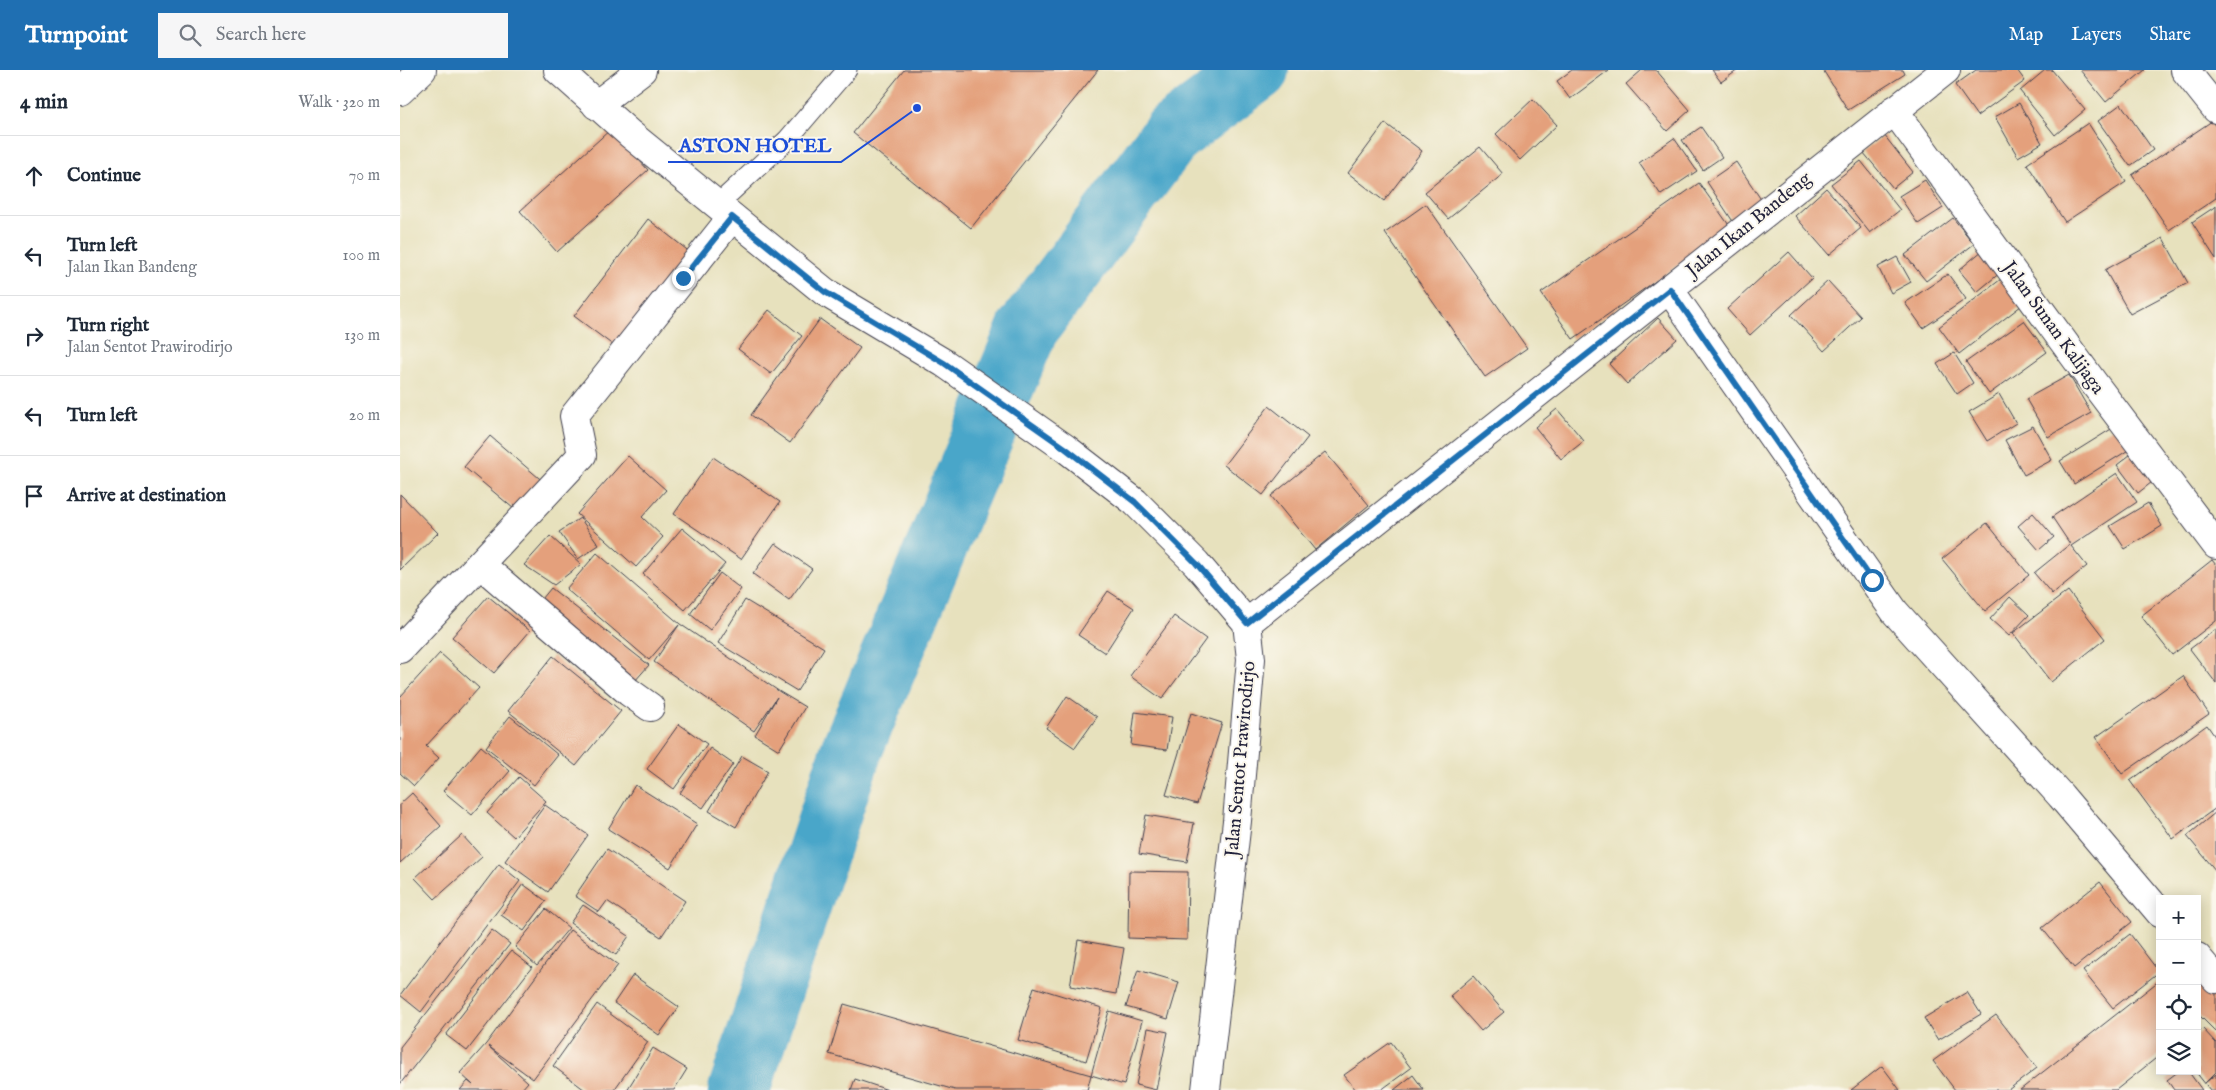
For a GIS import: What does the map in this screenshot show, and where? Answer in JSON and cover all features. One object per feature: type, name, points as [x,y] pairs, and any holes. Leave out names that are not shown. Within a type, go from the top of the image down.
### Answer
[{"type":"street","points":[[400,91],[422,70]]},
{"type":"street","points":[[558,70],[596,105],[825,292],[944,363],[1065,448],[1135,502],[1196,563],[1247,623]]},
{"type":"street","points":[[596,105],[642,70]]},
{"type":"street","name":"Jalan Ikan Bandeng","points":[[1247,623],[1894,110],[1917,79],[1946,70]]},
{"type":"street","points":[[2185,70],[2216,109]]},
{"type":"street","name":"Jalan Sunan Kalijaga","points":[[1894,110],[2092,382],[2216,545]]},
{"type":"street","points":[[400,650],[582,455],[574,416],[725,211]]},
{"type":"street","points":[[1670,289],[1895,612],[2061,796],[2156,908]]},
{"type":"street","points":[[480,564],[621,686],[650,707]]},
{"type":"street","name":"Jalan Sentot Prawirodirjo","points":[[1206,1090],[1240,793],[1251,659],[1247,623]]},
{"type":"street","points":[[2201,962],[2216,979]]},
{"type":"lane","points":[[725,211],[846,70]]},
{"type":"building","points":[[904,70],[1098,70],[971,228],[853,133]]},
{"type":"building","points":[[1572,70],[1609,70],[1570,99],[1557,81]]},
{"type":"building","points":[[1642,70],[1656,70],[1690,110],[1667,131],[1626,84]]},
{"type":"building","points":[[1712,70],[1738,70],[1721,82]]},
{"type":"building","points":[[1823,70],[1903,70],[1905,74],[1848,110]]},
{"type":"building","points":[[1976,70],[2017,70],[2025,81],[1977,116],[1955,85]]},
{"type":"building","points":[[2045,70],[2052,70],[2085,110],[2055,135],[2020,91]]},
{"type":"building","points":[[2080,70],[2145,70],[2106,102]]},
{"type":"building","points":[[1533,99],[1557,125],[1520,160],[1496,134]]},
{"type":"building","points":[[2019,103],[2042,143],[2018,157],[1995,117]]},
{"type":"building","points":[[2121,104],[2153,150],[2130,166],[2098,121]]},
{"type":"building","points":[[2212,121],[2216,127],[2216,198],[2169,230],[2132,175]]},
{"type":"building","points":[[1385,123],[1422,151],[1384,201],[1348,173]]},
{"type":"building","points":[[2088,123],[2126,182],[2065,222],[2027,164]]},
{"type":"building","points":[[1701,127],[1722,157],[1703,170],[1682,140]]},
{"type":"building","points":[[611,129],[648,170],[557,252],[520,211]]},
{"type":"building","points":[[1884,135],[1913,172],[1893,188],[1863,152]]},
{"type":"building","points":[[1674,138],[1697,171],[1661,195],[1639,163]]},
{"type":"building","points":[[1480,147],[1503,174],[1448,219],[1425,192]]},
{"type":"building","points":[[1861,161],[1900,210],[1870,233],[1831,184]]},
{"type":"building","points":[[1736,162],[1764,204],[1734,223],[1707,182]]},
{"type":"building","points":[[1925,180],[1943,208],[1918,224],[1899,196]]},
{"type":"building","points":[[1699,183],[1731,228],[1573,339],[1541,293]]},
{"type":"building","points":[[1826,188],[1861,228],[1829,255],[1795,216]]},
{"type":"building","points":[[1426,204],[1527,348],[1485,377],[1385,233]]},
{"type":"building","points":[[2216,206],[2216,259],[2192,222]]},
{"type":"building","points":[[1953,218],[1974,244],[1926,281],[1905,255]]},
{"type":"building","points":[[648,219],[691,253],[618,349],[574,316]]},
{"type":"building","points":[[2163,238],[2188,283],[2130,314],[2105,270]]},
{"type":"building","points":[[1983,250],[2001,272],[1977,292],[1959,270]]},
{"type":"building","points":[[1789,252],[1812,278],[1750,335],[1727,309]]},
{"type":"building","points":[[1897,257],[1911,282],[1891,293],[1878,267]]},
{"type":"building","points":[[1948,274],[1966,299],[1923,328],[1905,303]]},
{"type":"building","points":[[2005,276],[2026,302],[1959,354],[1939,327]]},
{"type":"building","points":[[1828,281],[1861,317],[1824,351],[1791,315]]},
{"type":"building","points":[[769,310],[802,336],[771,374],[738,349]]},
{"type":"building","points":[[1658,318],[1677,339],[1627,384],[1609,364]]},
{"type":"building","points":[[820,319],[860,348],[790,443],[751,415]]},
{"type":"building","points":[[2024,321],[2047,352],[1989,394],[1966,362]]},
{"type":"building","points":[[1954,353],[1973,383],[1957,394],[1937,364]]},
{"type":"building","points":[[2069,375],[2091,413],[2048,437],[2026,399]]},
{"type":"building","points":[[1999,394],[2016,423],[1987,441],[1969,412]]},
{"type":"building","points":[[1269,406],[1308,437],[1263,495],[1224,465]]},
{"type":"building","points":[[1557,409],[1584,441],[1561,459],[1535,427]]},
{"type":"building","points":[[2033,426],[2052,460],[2024,475],[2005,440]]},
{"type":"building","points":[[2116,426],[2130,449],[2074,484],[2060,461]]},
{"type":"building","points":[[490,436],[546,484],[520,514],[464,467]]},
{"type":"building","points":[[2135,451],[2156,479],[2138,493],[2117,465]]},
{"type":"building","points":[[1325,452],[1369,505],[1315,550],[1271,496]]},
{"type":"building","points":[[628,456],[666,490],[642,517],[663,537],[636,567],[577,514]]},
{"type":"building","points":[[713,457],[780,502],[741,559],[674,514]]},
{"type":"building","points":[[2117,473],[2137,502],[2071,546],[2087,566],[2052,594],[2034,573],[2070,544],[2052,517]]},
{"type":"building","points":[[400,494],[438,533],[400,570]]},
{"type":"building","points":[[2148,503],[2162,526],[2125,549],[2110,526]]},
{"type":"building","points":[[2033,513],[2054,537],[2039,550],[2018,526]]},
{"type":"building","points":[[580,518],[599,545],[578,559],[559,532]]},
{"type":"building","points":[[1987,523],[2029,575],[1985,611],[1942,559]]},
{"type":"building","points":[[682,528],[725,564],[685,610],[643,574]]},
{"type":"building","points":[[550,536],[581,564],[554,585],[524,565]]},
{"type":"building","points":[[775,543],[812,569],[789,600],[753,574]]},
{"type":"building","points":[[597,553],[680,624],[805,707],[779,750],[755,735],[777,697],[754,731],[654,662],[679,625],[649,660],[566,589]]},
{"type":"building","points":[[2212,560],[2216,565],[2216,621],[2172,655],[2141,616]]},
{"type":"building","points":[[720,573],[741,589],[710,630],[690,614]]},
{"type":"building","points":[[551,588],[649,665],[627,690],[533,610]]},
{"type":"building","points":[[1108,591],[1134,608],[1105,653],[1078,635]]},
{"type":"building","points":[[2068,591],[2105,639],[2051,682],[2013,633]]},
{"type":"building","points":[[488,596],[530,631],[494,673],[452,637]]},
{"type":"building","points":[[2010,597],[2029,615],[2009,636],[1990,619]]},
{"type":"building","points":[[745,600],[824,648],[797,691],[718,643]]},
{"type":"building","points":[[1174,616],[1206,639],[1162,699],[1130,676]]},
{"type":"building","points":[[2216,629],[2216,683],[2190,649]]},
{"type":"building","points":[[440,653],[479,688],[426,746],[439,758],[414,786],[400,773],[400,697]]},
{"type":"building","points":[[553,656],[621,711],[576,766],[508,711]]},
{"type":"building","points":[[2183,676],[2209,714],[2122,774],[2096,737]]},
{"type":"building","points":[[1067,696],[1097,717],[1075,748],[1046,728]]},
{"type":"building","points":[[1135,712],[1172,717],[1167,750],[1131,745]]},
{"type":"building","points":[[1191,713],[1222,723],[1197,804],[1166,795]]},
{"type":"building","points":[[510,716],[558,755],[534,785],[486,747]]},
{"type":"building","points":[[679,724],[707,744],[674,789],[647,769]]},
{"type":"building","points":[[2207,725],[2216,738],[2216,808],[2173,839],[2130,781]]},
{"type":"building","points":[[481,746],[510,771],[472,815],[443,791]]},
{"type":"building","points":[[710,748],[733,764],[703,808],[680,793]]},
{"type":"building","points":[[742,756],[768,771],[736,827],[709,811]]},
{"type":"building","points":[[519,777],[546,801],[514,837],[487,813]]},
{"type":"building","points":[[635,785],[697,824],[670,868],[608,829]]},
{"type":"building","points":[[412,793],[441,826],[400,863],[400,804]]},
{"type":"building","points":[[545,805],[588,835],[548,892],[505,861]]},
{"type":"building","points":[[2216,812],[2216,871],[2187,836]]},
{"type":"building","points":[[1146,815],[1194,823],[1187,862],[1139,854]]},
{"type":"building","points":[[462,835],[482,857],[435,899],[415,878]]},
{"type":"building","points":[[607,849],[685,901],[661,937],[607,901],[599,912],[575,896]]},
{"type":"building","points":[[499,864],[520,881],[421,1012],[400,995]]},
{"type":"building","points":[[1129,871],[1188,872],[1187,940],[1128,938]]},
{"type":"building","points":[[2100,882],[2132,922],[2074,968],[2042,928]]},
{"type":"building","points":[[523,884],[546,901],[524,931],[501,915]]},
{"type":"building","points":[[583,905],[629,936],[616,955],[570,923]]},
{"type":"building","points":[[546,909],[569,928],[537,966],[515,947]]},
{"type":"building","points":[[492,930],[510,944],[400,1084],[400,1047]]},
{"type":"building","points":[[570,930],[618,965],[533,1079],[488,1046],[528,1082],[521,1090],[460,1090],[468,1081],[473,1085],[460,1073],[486,1044]]},
{"type":"building","points":[[2130,934],[2156,968],[2156,974],[2113,1008],[2083,971]]},
{"type":"building","points":[[1078,940],[1124,948],[1116,994],[1070,986]]},
{"type":"building","points":[[511,951],[532,967],[467,1051],[446,1035]]},
{"type":"building","points":[[1138,970],[1179,982],[1168,1019],[1126,1007]]},
{"type":"building","points":[[633,975],[679,1007],[659,1035],[614,1003]]},
{"type":"building","points":[[1473,976],[1504,1012],[1481,1031],[1450,996]]},
{"type":"building","points":[[2201,979],[2216,994],[2216,1032],[2201,1017]]},
{"type":"building","points":[[2156,983],[2156,1058],[2116,1090],[2020,1090]]},
{"type":"building","points":[[1034,987],[1102,1008],[1086,1061],[1018,1040]]},
{"type":"building","points":[[1967,992],[1981,1014],[1938,1040],[1924,1018]]},
{"type":"building","points":[[597,1004],[648,1042],[614,1090],[585,1090],[553,1066]]},
{"type":"building","points":[[844,1004],[1091,1075],[1087,1090],[955,1090],[829,1054]]},
{"type":"building","points":[[1109,1011],[1142,1021],[1124,1085],[1091,1075]]},
{"type":"building","points":[[1996,1015],[2037,1068],[2008,1090],[1955,1090],[1933,1061]]},
{"type":"building","points":[[1148,1028],[1168,1032],[1156,1090],[1136,1085]]},
{"type":"building","points":[[2203,1029],[2216,1043],[2216,1072],[2205,1083],[2216,1074],[2216,1090],[2210,1090],[2198,1075],[2201,1075],[2201,1031]]},
{"type":"building","points":[[1391,1042],[1411,1068],[1381,1090],[1356,1090],[1344,1075]]},
{"type":"building","points":[[653,1048],[687,1069],[674,1090],[627,1090]]},
{"type":"building","points":[[1882,1066],[1900,1090],[1851,1090]]},
{"type":"building","points":[[1413,1075],[1424,1090],[1394,1090]]},
{"type":"building","points":[[2174,1075],[2191,1075],[2202,1090],[2174,1090],[2167,1080]]},
{"type":"building","points":[[855,1079],[888,1090],[851,1090]]},
{"type":"waterway","points":[[739,1090],[852,749],[1028,328],[1173,133],[1258,70]]},
{"type":"place","name":"ASTON HOTEL","points":[[917,108]]},
{"type":"route","points":[[683,278],[732,217],[825,292],[944,363],[1065,448],[1135,502],[1196,563],[1247,623],[1670,289],[1872,580]]}]
